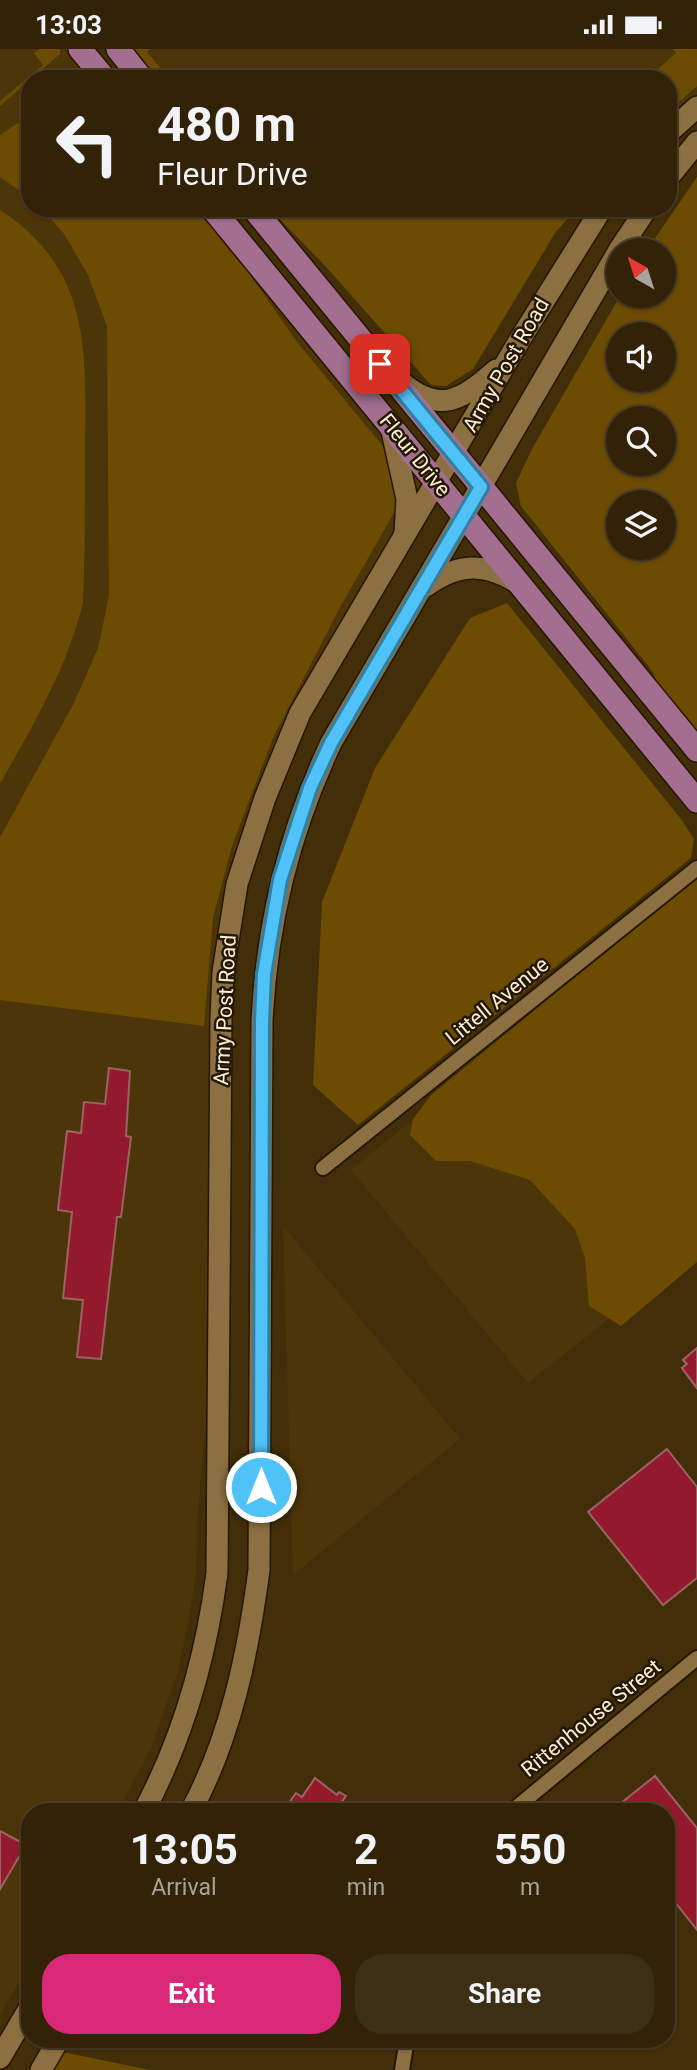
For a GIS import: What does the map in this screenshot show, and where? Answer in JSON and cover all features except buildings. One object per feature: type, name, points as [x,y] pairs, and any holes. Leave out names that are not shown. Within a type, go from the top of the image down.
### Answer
[{"type":"main road","points":[[118,49],[135,70]]},
{"type":"main road","points":[[82,50],[98,70]]},
{"type":"main road","points":[[677,125],[697,107]]},
{"type":"main road","points":[[677,167],[697,142]]},
{"type":"main road","name":"Fleur Drive","points":[[219,217],[697,801]]},
{"type":"main road","name":"Fleur Drive","points":[[260,217],[697,750]]},
{"type":"main road","name":"Army Post Road","points":[[148,1803],[175,1746],[191,1702],[205,1648],[217,1573],[221,1019],[225,961],[237,884],[265,798],[300,713],[510,357],[596,217]]},
{"type":"main road","name":"Army Post Road","points":[[627,238],[641,217]]},
{"type":"main road","name":"Army Post Road","points":[[194,1803],[230,1715],[248,1643],[259,1570],[262,1021],[271,925],[290,845],[310,788],[331,743],[606,272]]},
{"type":"main road","points":[[380,364],[418,395],[437,402],[450,401],[476,388],[510,357]]},
{"type":"main road","points":[[390,425],[407,499],[404,538]]},
{"type":"main road","points":[[422,589],[450,571],[476,567],[502,573],[524,587]]},
{"type":"main road","points":[[0,2058],[21,2022]]},
{"type":"main road","points":[[41,2070],[54,2048]]},
{"type":"street","name":"Littell Avenue","points":[[323,1168],[697,868]]},
{"type":"street","name":"Rittenhouse Street","points":[[522,1803],[697,1658]]},
{"type":"street","points":[[402,2070],[406,2048]]},
{"type":"shaded area","points":[[0,49],[80,49],[98,70],[21,70],[21,217],[219,217],[438,483],[300,713],[237,884],[220,1256],[198,1513],[196,1574],[189,1619],[178,1671],[152,1746],[123,1803],[21,1803],[21,1979],[0,2015]]},
{"type":"shaded area","points":[[39,49],[60,49],[60,54],[42,70],[37,70],[43,65],[34,53]]},
{"type":"shaded area","points":[[123,49],[697,49],[697,107],[677,126],[677,70],[140,70]]},
{"type":"shaded area","points":[[129,49],[150,49],[147,52],[162,70],[146,70]]},
{"type":"shaded area","points":[[673,49],[697,49],[697,86],[677,104],[677,70],[657,70],[676,53]]},
{"type":"shaded area","points":[[21,83],[21,88],[0,106],[0,101]]},
{"type":"shaded area","points":[[21,121],[21,192],[0,177],[0,135]]},
{"type":"shaded area","points":[[697,177],[697,737],[660,693],[653,672],[521,506],[516,483],[532,449],[613,308],[676,308],[676,238],[655,238],[670,217],[677,217],[677,206]]},
{"type":"shaded area","points":[[0,210],[30,233],[52,258],[67,286],[77,315],[83,345],[85,378],[85,544],[83,602],[68,650],[37,718],[0,784]]},
{"type":"shaded area","points":[[50,217],[205,217],[241,262],[297,342],[381,444],[393,467],[398,489],[395,511],[339,609],[273,738],[232,846],[213,918],[204,1026],[0,1000],[0,837],[74,703],[98,648],[109,596],[107,326],[88,275],[64,234]]},
{"type":"shaded area","points":[[278,217],[569,217],[555,233],[473,369],[446,386],[431,385]]},
{"type":"shaded area","points":[[507,603],[681,819],[694,839],[691,858],[358,1125],[313,1085],[322,902],[375,768],[470,618]]},
{"type":"shaded area","points":[[697,877],[697,1262],[621,1326],[589,1306],[585,1258],[575,1229],[530,1180],[470,1161],[436,1161],[410,1135],[413,1119],[431,1095]]},
{"type":"shaded area","points":[[697,887],[697,1249],[528,1383],[351,1170]]},
{"type":"shaded area","points":[[283,1226],[460,1439],[293,1575]]},
{"type":"shaded area","points":[[63,2052],[150,2070],[52,2070]]},
{"type":"route","points":[[261,1487],[262,1021],[264,974],[280,880],[310,788],[331,743],[481,487],[380,364]]}]
